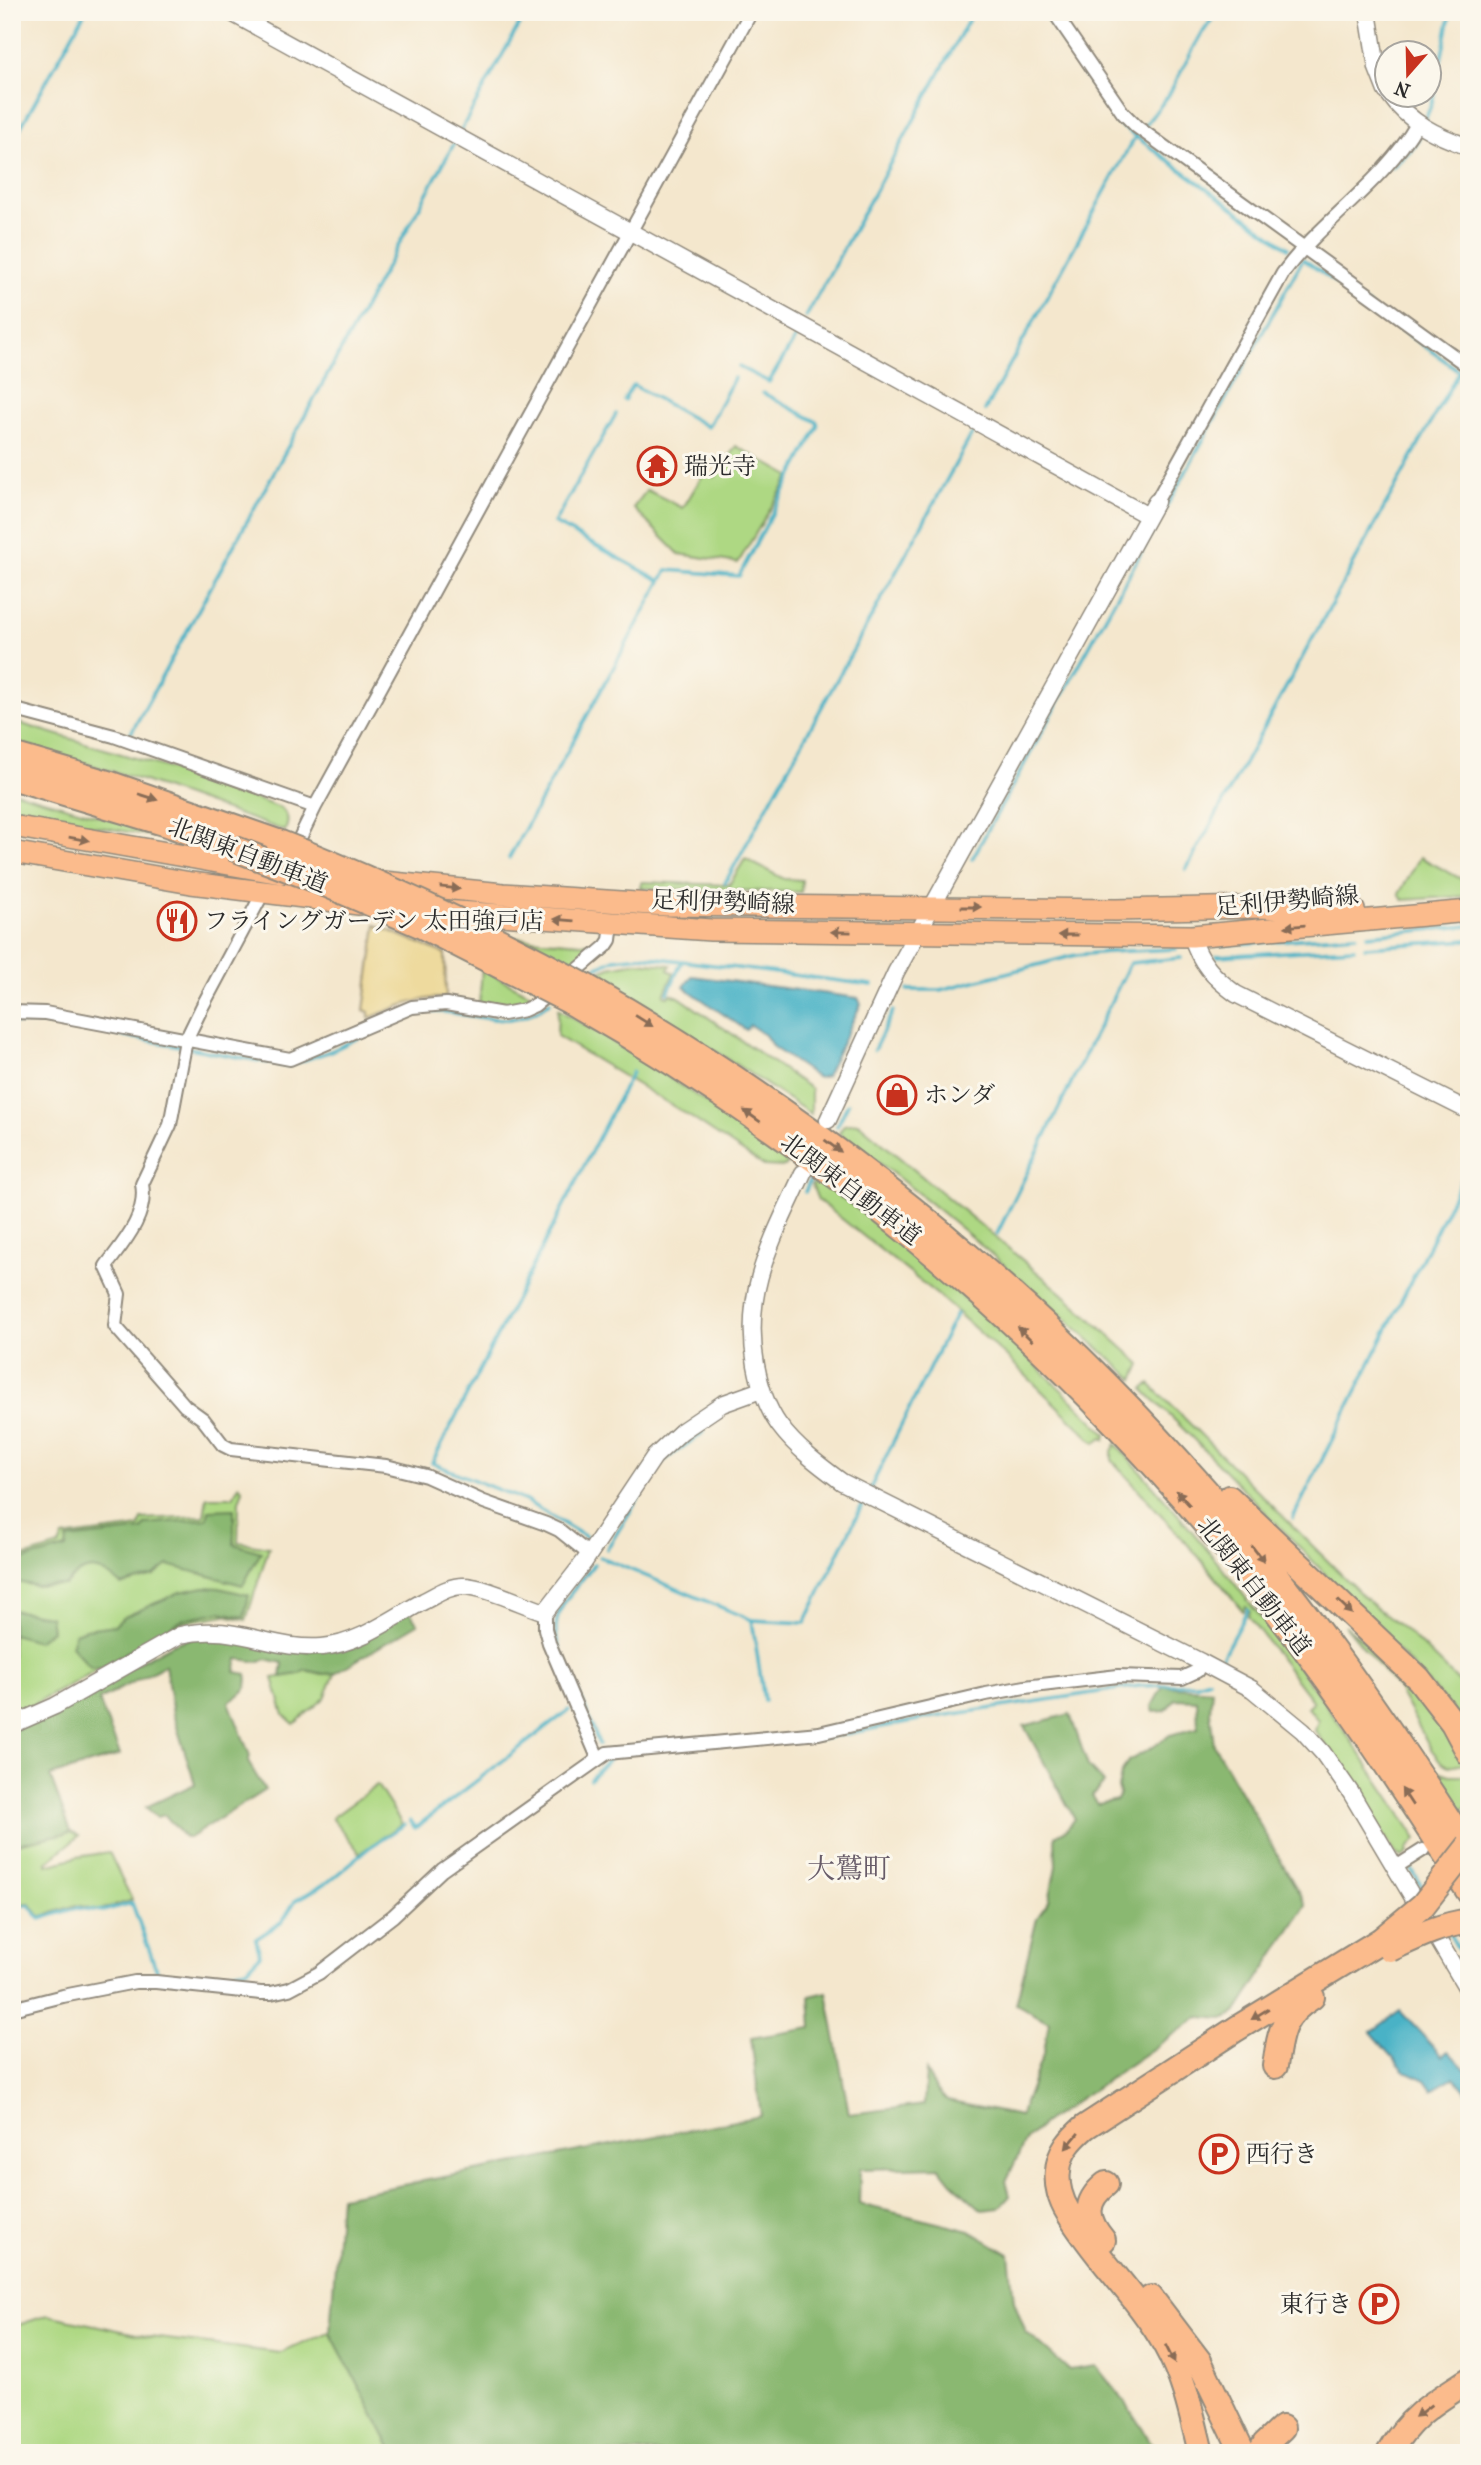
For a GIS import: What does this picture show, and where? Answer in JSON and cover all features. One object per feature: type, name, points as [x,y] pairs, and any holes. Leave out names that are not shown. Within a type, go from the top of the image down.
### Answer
[{"type":"highway","name":"北関東自動車道","points":[[12,755],[111,784],[278,842],[429,906],[513,947],[577,994],[616,1028],[715,1090],[874,1204],[944,1261],[1085,1392],[1191,1506],[1264,1595],[1451,1850]]},
{"type":"highway","name":"北関東自動車道","points":[[12,777],[166,824],[233,848],[311,878],[577,994],[741,1081],[849,1158],[955,1242],[1028,1307],[1098,1376],[1206,1492],[1296,1602],[1366,1697],[1451,1850],[1469,1892]]},
{"type":"highway","points":[[1098,1376],[1308,1571],[1419,1679],[1453,1723],[1468,1751]]},
{"type":"highway","points":[[1451,1850],[1469,1913]]},
{"type":"highway","points":[[1275,2067],[1280,2035],[1292,2011],[1385,1945],[1423,1905],[1451,1850]]},
{"type":"highway","points":[[1201,2453],[1185,2388],[1166,2346],[1136,2300],[1067,2210],[1058,2186],[1060,2159],[1074,2137],[1085,2127],[1236,2029],[1385,1945],[1450,1924],[1469,1921]]},
{"type":"highway","points":[[1106,2184],[1092,2199],[1090,2219],[1100,2236],[1168,2318],[1199,2361],[1243,2453]]},
{"type":"highway","points":[[1389,2453],[1406,2425],[1419,2413],[1469,2380]]},
{"type":"highway","points":[[1259,2453],[1282,2428]]},
{"type":"main road","name":"足利伊勢崎線","points":[[12,826],[277,873],[616,903],[1116,910],[1255,906],[1436,913]]},
{"type":"main road","name":"足利伊勢崎線","points":[[12,852],[178,881],[263,892],[399,907],[711,930],[1192,936],[1469,911]]},
{"type":"main road","points":[[1116,910],[1123,915],[1175,917],[1181,920],[1192,936],[1213,908]]},
{"type":"street","points":[[230,12],[631,233],[1152,509]]},
{"type":"street","points":[[589,1554],[559,1530],[410,1471],[231,1449],[223,1445],[203,1419],[185,1406],[115,1326],[119,1294],[106,1266],[135,1226],[143,1192],[142,1184],[170,1125],[187,1040],[202,1007],[263,892],[303,835],[314,807],[751,12]]},
{"type":"street","points":[[1054,12],[1123,113],[1137,127],[1469,368]]},
{"type":"street","points":[[1368,12],[1372,38]]},
{"type":"street","points":[[1402,108],[1417,124],[1469,147]]},
{"type":"street","points":[[828,1120],[896,972],[1283,273],[1303,248],[1403,149],[1417,124]]},
{"type":"street","points":[[12,709],[114,736],[314,807]]},
{"type":"street","points":[[12,1012],[45,1013],[290,1059],[411,1007],[446,1004],[503,1013],[524,1010],[535,1005],[601,952],[610,940],[612,924]]},
{"type":"street","points":[[1192,936],[1204,966],[1236,994],[1469,1111]]},
{"type":"street","points":[[803,1173],[765,1258],[755,1292],[752,1321],[754,1355],[761,1390],[779,1424],[810,1458],[842,1482],[1252,1689],[1303,1731],[1337,1772],[1469,1992]]},
{"type":"street","points":[[598,1758],[549,1643],[545,1629],[545,1612],[589,1554],[654,1457],[682,1431],[722,1404],[761,1390]]},
{"type":"street","points":[[12,1725],[55,1706],[180,1635],[227,1632],[306,1647],[338,1645],[365,1634],[444,1590],[464,1586],[545,1612]]},
{"type":"street","points":[[12,2009],[135,1982],[271,1993],[289,1989],[318,1973],[393,1916],[442,1870],[598,1758],[614,1751],[819,1733],[986,1694],[1094,1678],[1182,1678],[1197,1671],[1201,1662]]},
{"type":"street","points":[[1396,1867],[1451,1850]]},
{"type":"green space","points":[[736,446],[790,476],[738,563],[679,554],[633,508],[647,490],[683,508],[704,473],[715,477]]},
{"type":"green space","points":[[12,721],[181,772],[281,808],[288,819],[285,831],[144,781],[12,741]]},
{"type":"green space","points":[[12,791],[155,832],[152,836],[12,812]]},
{"type":"green space","points":[[1420,857],[1469,883],[1469,896],[1403,900],[1399,894]]},
{"type":"green space","points":[[745,859],[784,879],[802,880],[801,892],[641,888],[642,882],[729,885]]},
{"type":"green space","points":[[516,938],[594,944],[595,949],[571,967]]},
{"type":"green space","points":[[637,962],[671,965],[668,970],[674,973],[664,995],[679,997],[811,1089],[811,1114],[644,1004],[591,975],[610,967]]},
{"type":"green space","points":[[482,969],[534,996],[508,1007],[479,1005]]},
{"type":"green space","points":[[558,1009],[644,1061],[756,1136],[784,1156],[788,1161],[785,1167],[764,1166],[686,1114],[557,1036]]},
{"type":"green space","points":[[858,1123],[1062,1293],[1141,1364],[1134,1380],[953,1222],[839,1133],[844,1125]]},
{"type":"green space","points":[[817,1180],[881,1227],[974,1306],[1106,1434],[1105,1440],[1102,1438],[1095,1443],[1008,1358],[940,1297],[818,1200],[812,1185]]},
{"type":"green space","points":[[1150,1384],[1370,1603],[1410,1634],[1469,1692],[1469,1728],[1308,1556],[1143,1389]]},
{"type":"green space","points":[[1116,1444],[1198,1538],[1312,1685],[1417,1839],[1407,1849],[1408,1853],[1402,1857],[1395,1853],[1340,1764],[1315,1731],[1318,1721],[1308,1707],[1313,1702],[1248,1616],[1250,1611],[1246,1606],[1243,1611],[1112,1460],[1112,1451]]},
{"type":"green space","points":[[239,1485],[243,1490],[239,1501],[238,1542],[269,1547],[246,1620],[225,1615],[184,1622],[31,1706],[12,1713],[12,1556],[27,1556],[59,1546],[63,1537],[139,1527],[142,1519],[204,1516],[207,1497],[233,1497]]},
{"type":"green space","points":[[234,1509],[234,1544],[261,1552],[243,1585],[168,1565],[154,1576],[121,1585],[106,1574],[93,1569],[80,1573],[65,1585],[36,1586],[12,1581],[12,1559],[26,1559],[66,1548],[67,1539],[142,1530],[145,1524],[207,1519],[209,1510]]},
{"type":"green space","points":[[204,1587],[249,1595],[244,1617],[220,1612],[184,1619],[102,1667],[91,1668],[71,1646],[75,1633],[115,1625],[124,1617],[180,1592]]},
{"type":"green space","points":[[12,1610],[50,1616],[52,1630],[38,1641],[12,1634]]},
{"type":"green space","points":[[410,1612],[418,1624],[335,1673],[324,1674],[306,1670],[281,1677],[283,1663],[266,1659],[260,1662],[238,1659],[235,1672],[247,1674],[247,1684],[241,1694],[229,1702],[250,1756],[248,1762],[265,1790],[189,1838],[185,1838],[165,1815],[156,1817],[146,1807],[195,1784],[173,1714],[165,1665],[99,1700],[120,1755],[50,1776],[71,1832],[12,1845],[12,1731],[173,1644],[208,1633],[310,1651]]},
{"type":"green space","points":[[1345,1625],[1414,1684],[1469,1762],[1449,1766],[1442,1763],[1431,1749],[1398,1689]]},
{"type":"green space","points":[[306,1670],[322,1674],[335,1673],[325,1698],[294,1724],[284,1715],[273,1678],[299,1674]]},
{"type":"green space","points":[[1163,1686],[1212,1690],[1210,1711],[1214,1745],[1306,1905],[1236,2013],[1224,2019],[1199,2017],[1043,2124],[1026,2139],[1006,2181],[1010,2196],[999,2208],[982,2210],[951,2182],[939,2167],[860,2169],[859,2204],[970,2231],[1009,2254],[1014,2301],[1026,2332],[1069,2370],[1096,2366],[1125,2402],[1158,2453],[394,2453],[330,2332],[340,2197],[761,2116],[751,2038],[812,2028],[810,1996],[827,1992],[849,2114],[924,2105],[926,2071],[936,2089],[947,2101],[1020,2116],[1044,2052],[1049,2022],[1016,2004],[1037,1918],[1049,1901],[1056,1866],[1055,1836],[1066,1830],[1075,1819],[1024,1726],[1070,1714],[1088,1766],[1104,1783],[1092,1796],[1098,1804],[1117,1800],[1121,1774],[1128,1761],[1170,1735],[1198,1728],[1197,1700],[1175,1699],[1165,1711],[1154,1712],[1152,1706]]},
{"type":"green space","points":[[1435,1770],[1450,1775],[1469,1775],[1469,1806],[1462,1810]]},
{"type":"green space","points":[[377,1785],[402,1824],[360,1853],[332,1818]]},
{"type":"green space","points":[[71,1832],[79,1836],[47,1862],[47,1865],[109,1852],[132,1900],[100,1910],[76,1905],[40,1917],[30,1903],[12,1904],[12,1845]]},
{"type":"green space","points":[[394,2304],[571,2453],[12,2453],[12,2327],[48,2315],[150,2337],[281,2353]]},
{"type":"sand","points":[[376,925],[445,954],[446,998],[416,1001],[369,1018],[369,1012],[364,1010]]},
{"type":"water","points":[[692,976],[858,998],[861,1004],[826,1076],[818,1078],[773,1047],[765,1035],[750,1025],[746,1030],[684,987]]},
{"type":"water","points":[[1400,2011],[1442,2056],[1448,2051],[1469,2073],[1469,2095],[1454,2077],[1432,2090],[1425,2080],[1405,2071],[1371,2032]]},
{"type":"waterway","points":[[12,143],[85,12]]},
{"type":"waterway","points":[[460,132],[526,12]]},
{"type":"waterway","points":[[806,317],[973,12]]},
{"type":"waterway","points":[[1043,12],[1116,122],[1288,248]]},
{"type":"waterway","points":[[985,410],[1132,142],[1168,96],[1199,38],[1217,12]]},
{"type":"waterway","points":[[1425,120],[1432,103],[1451,12]]},
{"type":"waterway","points":[[1392,168],[1416,145],[1421,131]]},
{"type":"waterway","points":[[131,733],[455,142]]},
{"type":"waterway","points":[[972,859],[1303,259],[1469,378]]},
{"type":"waterway","points":[[739,367],[769,382],[796,337]]},
{"type":"waterway","points":[[1186,870],[1459,371]]},
{"type":"waterway","points":[[624,400],[633,385],[708,427],[734,378]]},
{"type":"waterway","points":[[509,858],[667,570],[739,576],[818,427],[817,422],[763,393]]},
{"type":"waterway","points":[[616,414],[554,523],[661,581]]},
{"type":"waterway","points":[[725,883],[972,434]]},
{"type":"waterway","points":[[1368,935],[1469,926]]},
{"type":"waterway","points":[[1217,945],[1356,935]]},
{"type":"waterway","points":[[1365,947],[1469,940]]},
{"type":"waterway","points":[[1217,956],[1354,948]]},
{"type":"waterway","points":[[908,990],[940,990],[1076,955],[1176,949]]},
{"type":"waterway","points":[[582,975],[614,959],[642,956],[872,985]]},
{"type":"waterway","points":[[997,1234],[1130,963],[1181,958]]},
{"type":"waterway","points":[[668,993],[682,961]]},
{"type":"waterway","points":[[433,1011],[508,1019],[522,1017],[550,1002]]},
{"type":"waterway","points":[[874,1050],[893,1011]]},
{"type":"waterway","points":[[12,1023],[55,1023],[286,1066],[331,1051],[377,1029]]},
{"type":"waterway","points":[[586,1537],[526,1501],[432,1463],[632,1072]]},
{"type":"waterway","points":[[837,1126],[848,1104]]},
{"type":"waterway","points":[[1293,1518],[1469,1165]]},
{"type":"waterway","points":[[805,1192],[810,1180]]},
{"type":"waterway","points":[[870,1489],[956,1314]]},
{"type":"waterway","points":[[607,1549],[660,1463],[704,1432]]},
{"type":"waterway","points":[[752,1620],[805,1623],[865,1499]]},
{"type":"waterway","points":[[600,1557],[752,1620],[764,1700]]},
{"type":"waterway","points":[[581,1701],[558,1645],[557,1619],[567,1599],[594,1564]]},
{"type":"waterway","points":[[1221,1659],[1248,1609]]},
{"type":"waterway","points":[[820,1739],[928,1718],[1139,1686],[1197,1684],[1209,1680]]},
{"type":"waterway","points":[[582,1700],[599,1744]]},
{"type":"waterway","points":[[410,1821],[415,1828],[569,1710]]},
{"type":"waterway","points":[[590,1779],[610,1758]]},
{"type":"waterway","points":[[12,1906],[29,1905],[40,1919],[76,1908],[103,1911],[132,1903],[158,1974],[192,1979],[247,1969],[260,1955],[256,1939],[282,1922],[295,1901],[328,1882],[370,1847],[404,1825]]},
{"type":"waterway","points":[[1412,1870],[1424,1890]]},
{"type":"waterway","points":[[1449,1933],[1469,1968]]},
{"type":"place","name":"瑞光寺","points":[[657,466]]},
{"type":"place","name":"フライングガーデン 太田強戸店","points":[[177,921]]},
{"type":"place","name":"ホンダ","points":[[897,1095]]},
{"type":"place","name":"西行き","points":[[1219,2154]]},
{"type":"place","name":"東行き","points":[[1379,2304]]},
{"type":"district","name":"大鷲町","points":[[849,1868]]}]
